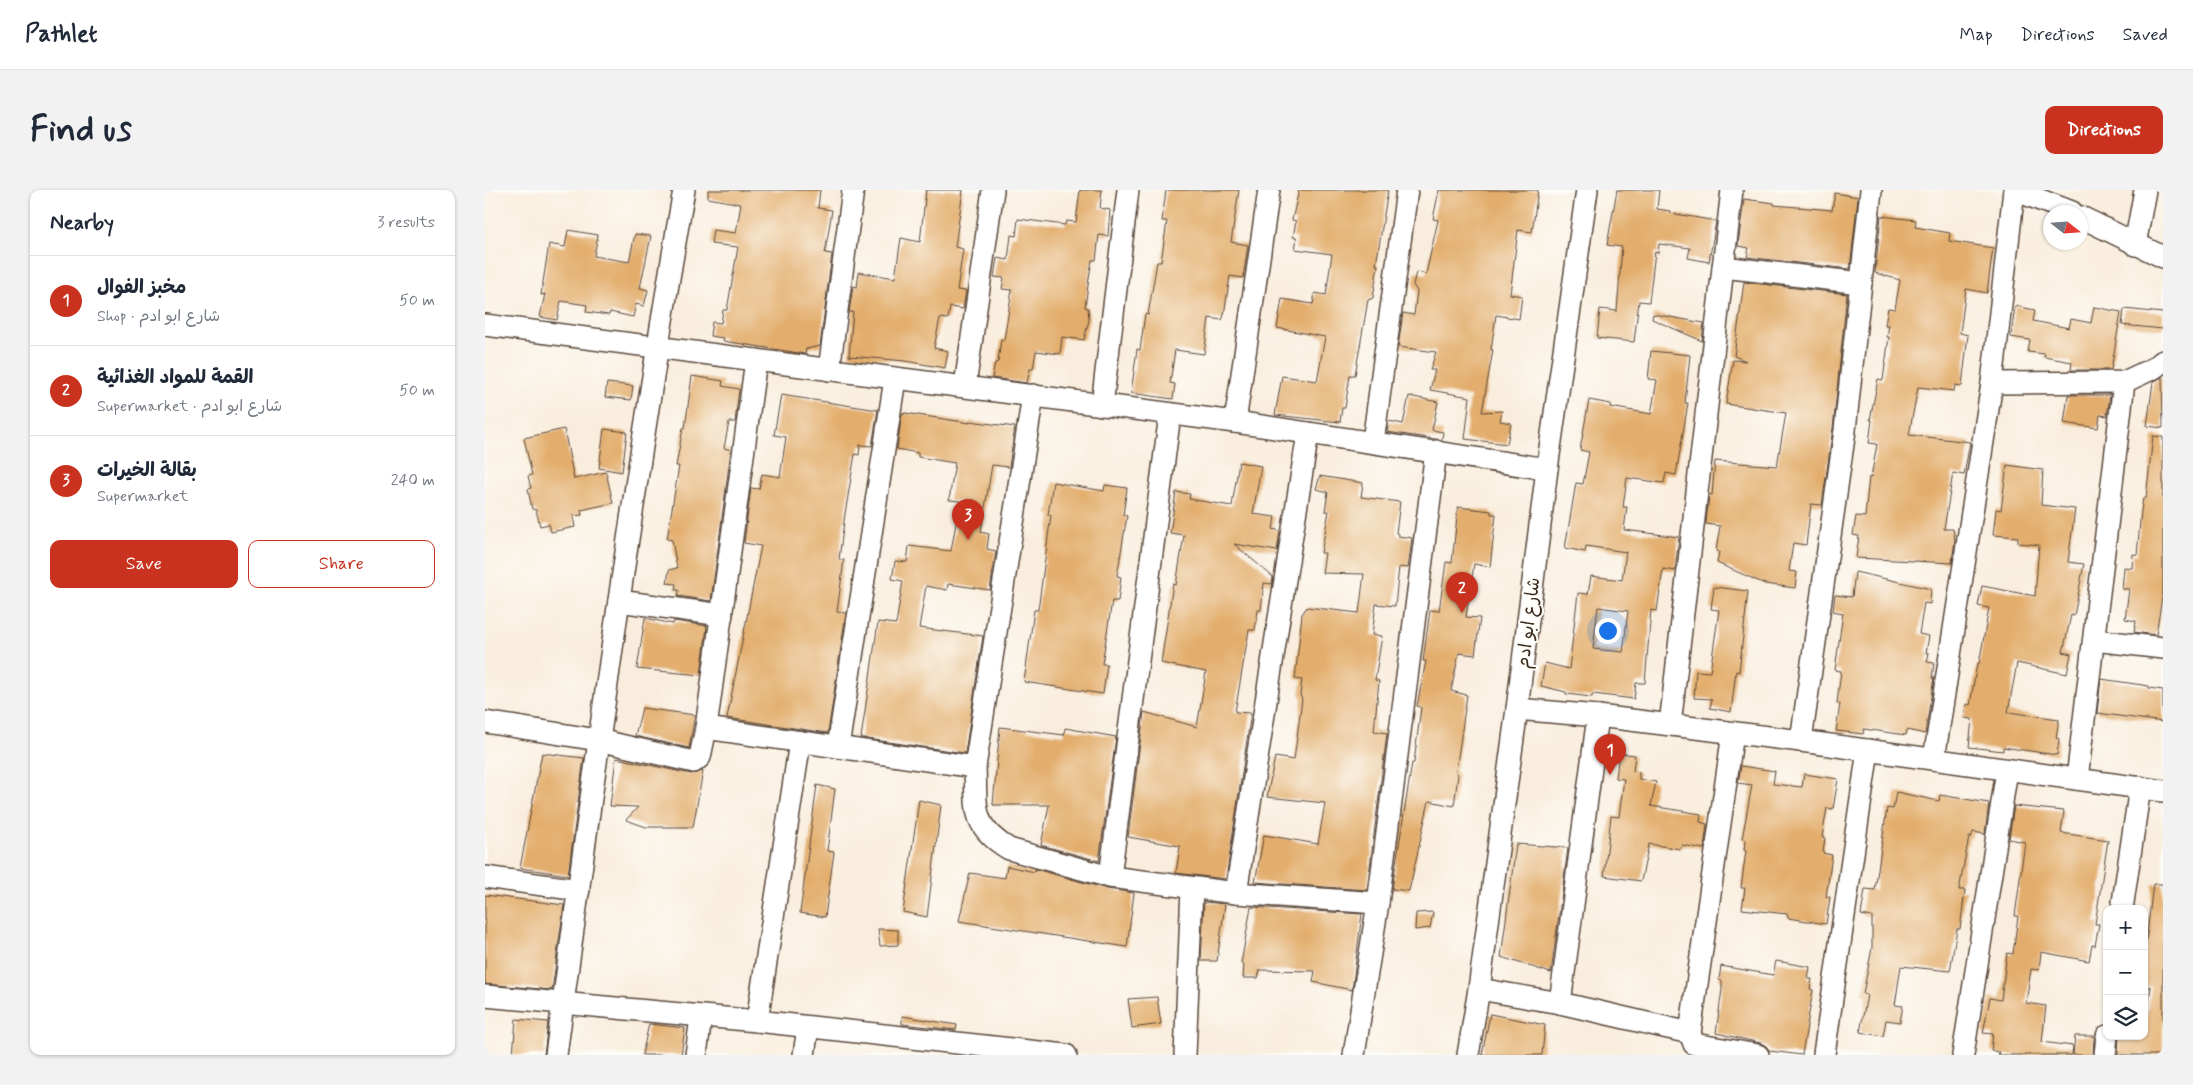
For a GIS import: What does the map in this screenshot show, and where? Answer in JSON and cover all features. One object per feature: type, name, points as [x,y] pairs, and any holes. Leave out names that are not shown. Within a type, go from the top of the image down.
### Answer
[{"type":"street","points":[[556,1055],[598,740],[657,345],[684,190]]},
{"type":"street","points":[[829,370],[853,190]]},
{"type":"street","points":[[965,386],[993,190]]},
{"type":"street","points":[[1101,405],[1129,190]]},
{"type":"street","points":[[1235,422],[1269,190]]},
{"type":"street","points":[[1373,442],[1407,190]]},
{"type":"street","name":"شارع ابو ادم","points":[[1468,1055],[1479,989],[1547,469],[1587,190]]},
{"type":"street","points":[[1670,725],[1733,190]]},
{"type":"street","points":[[1801,741],[1845,430],[1871,190]]},
{"type":"street","points":[[1934,759],[1992,383],[2014,190],[2053,205]]},
{"type":"street","points":[[2135,245],[2145,190]]},
{"type":"street","points":[[2088,221],[2163,257]]},
{"type":"street","points":[[1723,267],[1861,283]]},
{"type":"street","points":[[485,325],[657,345],[895,379],[965,386],[1235,422],[1547,469]]},
{"type":"street","points":[[485,722],[598,740],[694,762],[700,757],[722,615],[756,360]]},
{"type":"street","points":[[1992,383],[2124,382],[2154,368],[2163,361]]},
{"type":"street","points":[[838,747],[895,379]]},
{"type":"street","points":[[2077,779],[2124,382]]},
{"type":"street","points":[[1033,395],[975,767],[977,817],[995,840],[1009,849],[1110,877],[1236,893],[1378,903]]},
{"type":"street","points":[[1110,877],[1170,414]]},
{"type":"street","points":[[1236,893],[1309,433]]},
{"type":"street","points":[[1354,1055],[1378,903],[1436,451]]},
{"type":"street","points":[[619,601],[722,615]]},
{"type":"street","points":[[2094,640],[2163,648]]},
{"type":"street","points":[[1517,709],[1598,716],[1801,741],[2163,791]]},
{"type":"street","points":[[1560,1003],[1598,716]]},
{"type":"street","points":[[706,728],[975,767]]},
{"type":"street","points":[[1733,734],[1690,1033],[1694,1044],[1758,1055]]},
{"type":"street","points":[[757,1021],[800,742]]},
{"type":"street","points":[[1826,1055],[1868,750]]},
{"type":"street","points":[[1963,1055],[2007,770]]},
{"type":"street","points":[[2123,905],[2140,787]]},
{"type":"street","points":[[485,877],[579,890]]},
{"type":"street","points":[[1185,1055],[1192,888]]},
{"type":"street","points":[[1479,989],[1560,1003],[1690,1033]]},
{"type":"street","points":[[485,996],[808,1026],[936,1048],[1066,1055]]},
{"type":"street","points":[[696,1055],[701,1017]]},
{"type":"street","points":[[804,1055],[808,1026]]},
{"type":"street","points":[[2105,1055],[2107,1040]]},
{"type":"building","points":[[708,190],[820,190],[818,208],[832,210],[825,253],[832,254],[820,346],[806,349],[805,354],[723,341],[724,338],[710,336],[712,322],[721,323],[723,310],[727,310],[738,247],[711,244],[713,230],[736,233],[741,204],[708,198]]},
{"type":"building","points":[[926,190],[963,190],[955,247],[963,249],[957,290],[966,291],[963,309],[950,307],[948,319],[940,318],[934,348],[948,351],[945,368],[905,361],[849,356],[853,312],[849,312],[853,286],[857,287],[859,272],[895,278],[901,238],[920,242]]},
{"type":"building","points":[[1080,190],[1102,190],[1100,208],[1110,210],[1108,236],[1099,235],[1096,260],[1092,260],[1085,307],[1088,308],[1089,320],[1084,340],[1062,337],[1060,354],[1036,351],[1033,369],[1030,369],[1027,383],[992,378],[995,363],[998,362],[1001,339],[1004,340],[1012,290],[1002,289],[1004,278],[994,277],[997,258],[1008,260],[1011,235],[1016,236],[1018,219],[1065,225],[1066,221],[1076,222]]},
{"type":"building","points":[[1166,190],[1239,190],[1231,242],[1248,245],[1243,278],[1230,276],[1222,320],[1209,318],[1204,354],[1175,350],[1170,383],[1175,384],[1173,399],[1131,393],[1137,349],[1140,350],[1145,314],[1148,315],[1157,262],[1161,262],[1167,221],[1162,221]]},
{"type":"building","points":[[1299,190],[1388,190],[1376,265],[1378,265],[1373,298],[1368,300],[1355,375],[1350,375],[1345,408],[1342,408],[1340,422],[1275,415],[1282,376],[1317,381],[1325,337],[1277,328],[1282,299],[1313,304],[1315,293],[1326,295],[1332,254],[1295,249],[1297,238],[1293,237],[1296,221],[1292,220]]},
{"type":"building","points":[[1439,190],[1538,190],[1532,232],[1518,230],[1510,294],[1522,296],[1519,319],[1496,315],[1491,350],[1493,350],[1482,412],[1502,411],[1500,421],[1511,423],[1507,444],[1465,439],[1470,397],[1430,390],[1435,370],[1430,370],[1436,352],[1398,347],[1403,313],[1414,315],[1417,291],[1413,285],[1416,272],[1426,274],[1438,220],[1433,219]]},
{"type":"building","points":[[1617,190],[1659,190],[1657,209],[1716,221],[1709,262],[1688,258],[1690,248],[1659,244],[1658,253],[1655,252],[1649,302],[1639,301],[1634,342],[1597,338],[1600,309],[1617,311],[1622,247],[1607,245]]},
{"type":"building","points":[[1835,193],[1858,197],[1850,269],[1747,257],[1749,248],[1738,246],[1744,199],[1774,203],[1774,205],[1832,210]]},
{"type":"building","points":[[1881,216],[1916,220],[1915,227],[1950,233],[1949,241],[1993,248],[1987,293],[1966,289],[1960,333],[1968,335],[1962,386],[1955,385],[1954,391],[1918,387],[1909,435],[1970,442],[1964,475],[1953,473],[1944,529],[1953,529],[1955,539],[1952,563],[1856,558],[1859,536],[1853,535],[1856,516],[1865,517],[1869,477],[1871,478],[1877,444],[1869,443],[1872,420],[1870,420],[1878,379],[1883,380],[1889,337],[1887,337],[1889,325],[1885,325],[1888,308],[1895,309],[1900,280],[1875,273]]},
{"type":"building","points":[[568,230],[598,235],[594,256],[629,262],[635,234],[651,236],[640,288],[648,290],[644,306],[636,304],[633,317],[610,312],[609,315],[586,312],[587,305],[561,301],[557,320],[540,317],[545,294],[541,295],[549,244],[565,247]]},
{"type":"building","points":[[1744,282],[1847,294],[1833,428],[1822,505],[1811,504],[1806,545],[1793,543],[1789,571],[1797,572],[1795,588],[1765,584],[1717,563],[1719,552],[1716,551],[1720,526],[1706,524],[1709,494],[1712,495],[1715,461],[1777,466],[1786,413],[1726,404],[1733,360],[1746,361],[1734,356]]},
{"type":"building","points":[[2015,306],[2035,310],[2033,321],[2069,328],[2071,319],[2091,323],[2094,307],[2121,312],[2111,370],[2071,370],[2072,362],[2044,357],[2045,354],[2028,352],[2030,340],[2011,337]]},
{"type":"building","points":[[2124,309],[2163,313],[2163,329],[2122,325]]},
{"type":"building","points":[[1653,314],[1704,323],[1702,341],[1652,319]]},
{"type":"building","points":[[1651,351],[1690,355],[1685,403],[1688,403],[1676,475],[1666,473],[1664,483],[1627,478],[1623,507],[1627,507],[1624,530],[1679,537],[1675,571],[1663,569],[1657,611],[1651,610],[1645,683],[1636,683],[1634,699],[1593,694],[1592,697],[1566,694],[1566,692],[1541,686],[1545,663],[1569,669],[1578,593],[1588,594],[1591,576],[1622,580],[1626,552],[1586,546],[1585,552],[1565,548],[1576,483],[1583,484],[1589,452],[1580,450],[1589,400],[1611,404],[1610,407],[1651,414],[1657,380],[1648,379]],"holes":[[[1598,607],[1628,611],[1623,652],[1593,649]]]},
{"type":"building","points":[[692,376],[723,381],[722,386],[739,389],[735,422],[729,422],[724,448],[731,450],[711,601],[678,596],[679,590],[675,590],[676,584],[667,583],[669,570],[677,568],[672,540],[667,539],[679,466],[676,466],[683,428],[685,428]]},
{"type":"building","points":[[2162,377],[2163,428],[2147,426],[2153,382]]},
{"type":"building","points":[[607,383],[633,386],[631,400],[605,397]]},
{"type":"building","points":[[781,395],[878,410],[872,446],[860,445],[859,455],[855,454],[845,514],[839,559],[844,560],[837,612],[846,613],[828,733],[727,718],[761,546],[744,543],[751,488],[759,489],[762,474],[780,477],[786,437],[774,435]]},
{"type":"building","points":[[2068,395],[2110,395],[2107,416],[2100,415],[2098,428],[2064,423]]},
{"type":"building","points":[[1409,396],[1438,402],[1432,430],[1443,432],[1442,440],[1387,432],[1389,421],[1403,424]]},
{"type":"building","points":[[902,414],[970,423],[970,421],[1015,427],[1009,467],[992,465],[981,532],[989,534],[987,549],[996,551],[990,590],[948,584],[947,590],[926,586],[919,628],[983,636],[965,753],[861,738],[878,622],[896,624],[903,581],[892,579],[895,561],[907,562],[909,546],[951,551],[960,501],[949,500],[955,463],[918,457],[918,453],[897,449]]},
{"type":"building","points":[[564,429],[574,479],[606,472],[613,503],[581,510],[582,515],[573,516],[575,527],[551,532],[549,524],[540,526],[536,510],[532,509],[528,489],[531,488],[528,476],[532,475],[524,438]]},
{"type":"building","points":[[604,429],[627,432],[622,472],[599,468]]},
{"type":"building","points":[[2153,436],[2163,437],[2163,591],[2156,635],[2134,632],[2136,621],[2125,619],[2129,589],[2122,589],[2124,567],[2132,568],[2133,554],[2137,555],[2141,511],[2143,498],[2146,498]]},
{"type":"building","points":[[1239,462],[1261,466],[1253,514],[1275,517],[1273,529],[1280,531],[1277,551],[1234,544],[1273,577],[1272,584],[1264,583],[1261,610],[1258,610],[1255,630],[1249,630],[1235,712],[1251,713],[1226,879],[1176,873],[1180,846],[1128,837],[1144,712],[1197,727],[1206,672],[1161,663],[1173,584],[1176,585],[1184,535],[1170,533],[1176,492],[1190,494],[1189,499],[1232,506]]},
{"type":"building","points":[[2007,465],[2043,470],[2041,505],[2075,509],[2068,562],[2084,564],[2074,616],[2071,615],[2063,652],[2071,654],[2067,674],[2017,663],[2008,712],[2059,719],[2056,738],[2059,739],[2057,755],[2003,747],[2003,751],[1969,747],[1972,719],[1964,718],[1966,704],[1970,705],[1989,608],[1978,606],[1982,586],[2035,596],[2039,545],[2018,543],[2018,537],[1993,535],[1996,509],[2001,510]]},
{"type":"building","points":[[1320,476],[1363,483],[1361,497],[1400,502],[1396,533],[1398,536],[1412,538],[1408,568],[1399,567],[1395,606],[1376,604],[1372,635],[1382,636],[1375,680],[1379,681],[1374,731],[1387,733],[1367,890],[1255,882],[1264,835],[1318,844],[1325,803],[1267,797],[1275,757],[1294,760],[1302,699],[1300,695],[1302,680],[1295,679],[1302,614],[1307,607],[1359,613],[1364,574],[1322,573],[1325,553],[1321,553],[1329,511],[1325,511],[1328,492],[1316,489]]},
{"type":"building","points":[[1053,482],[1104,491],[1105,485],[1127,488],[1123,515],[1127,516],[1117,576],[1121,577],[1118,601],[1112,601],[1102,664],[1107,664],[1103,694],[1024,682],[1034,610],[1038,610],[1051,515],[1048,515]]},
{"type":"building","points":[[1458,507],[1491,511],[1491,514],[1496,514],[1490,567],[1474,564],[1466,617],[1480,618],[1475,655],[1459,653],[1451,691],[1467,695],[1456,771],[1458,775],[1454,806],[1429,801],[1409,891],[1392,889],[1412,763],[1414,763],[1421,707],[1417,706],[1426,661],[1423,661],[1430,610],[1439,611],[1446,562],[1452,563]]},
{"type":"building","points":[[1855,572],[1931,589],[1930,604],[1924,603],[1919,634],[1929,636],[1926,653],[1929,653],[1927,662],[1934,663],[1932,678],[1934,678],[1925,734],[1907,730],[1906,735],[1864,729],[1863,734],[1836,731],[1840,704],[1837,703],[1841,671],[1835,670],[1843,613],[1833,611],[1835,595],[1852,597]]},
{"type":"building","points":[[1714,587],[1748,591],[1739,672],[1736,671],[1731,712],[1710,708],[1712,699],[1694,698],[1696,671],[1710,672],[1719,610],[1711,609]]},
{"type":"building","points":[[645,618],[673,624],[674,621],[707,626],[701,675],[637,669]]},
{"type":"building","points":[[2101,679],[2163,690],[2163,722],[2097,713]]},
{"type":"building","points":[[642,708],[695,715],[689,748],[635,736]]},
{"type":"building","points":[[1000,727],[1064,735],[1065,728],[1116,737],[1099,861],[1041,845],[1049,805],[993,805]]},
{"type":"building","points":[[542,753],[584,758],[568,875],[520,868]]},
{"type":"building","points":[[1619,753],[1635,755],[1633,771],[1639,772],[1639,779],[1656,782],[1651,806],[1701,814],[1700,822],[1707,824],[1704,849],[1682,845],[1681,849],[1649,844],[1641,881],[1604,876],[1611,816],[1619,817],[1624,779],[1616,778]]},
{"type":"building","points":[[616,758],[691,774],[703,771],[693,827],[646,827],[626,820],[638,807],[610,806]]},
{"type":"building","points":[[1741,766],[1775,771],[1773,784],[1802,787],[1804,774],[1838,779],[1833,809],[1827,808],[1822,837],[1825,838],[1823,853],[1832,855],[1826,897],[1830,897],[1826,924],[1788,918],[1787,914],[1742,909],[1745,888],[1741,888],[1746,851],[1744,850],[1745,840],[1742,839],[1752,785],[1738,783]]},
{"type":"building","points":[[817,785],[835,789],[827,851],[834,852],[825,917],[800,913]]},
{"type":"building","points":[[1896,792],[1939,801],[1940,795],[1989,803],[1985,834],[1973,832],[1971,838],[1969,837],[1959,890],[1965,890],[1960,929],[1957,929],[1950,971],[1901,966],[1895,1005],[1903,1006],[1900,1022],[1886,1020],[1883,1036],[1860,1032],[1867,995],[1863,994],[1872,948],[1872,917],[1861,915],[1865,889],[1875,890],[1887,808],[1893,809]]},
{"type":"building","points":[[919,800],[941,805],[927,917],[903,912]]},
{"type":"building","points":[[2014,806],[2064,811],[2061,833],[2108,840],[2095,924],[2099,924],[2095,946],[2092,945],[2089,961],[2041,952],[2039,970],[2031,969],[2026,1003],[2046,1006],[2042,1042],[2073,1046],[2072,1055],[1998,1055],[1999,1052],[1991,1051],[1993,1034],[1983,1033],[1990,998],[2001,1000],[2007,953],[2013,954],[2018,916],[2015,916],[2025,842],[2009,839]]},
{"type":"building","points":[[1516,844],[1568,848],[1551,973],[1501,957]]},
{"type":"building","points":[[1007,866],[1035,872],[1035,869],[1107,889],[1134,893],[1127,947],[959,921],[970,873],[1005,878]]},
{"type":"building","points":[[2153,884],[2163,884],[2163,1055],[2118,1055],[2119,1040],[2148,1040],[2148,1006],[2151,987],[2148,987],[2148,926]]},
{"type":"building","points":[[485,895],[564,905],[552,990],[485,984]]},
{"type":"building","points":[[1204,902],[1225,904],[1217,961],[1201,961]]},
{"type":"building","points":[[1251,907],[1362,914],[1352,990],[1313,982],[1315,971],[1260,970],[1258,978],[1243,978],[1244,964],[1241,964]]},
{"type":"building","points":[[1433,912],[1430,928],[1415,930],[1416,913]]},
{"type":"building","points":[[878,929],[898,930],[898,945],[880,946]]},
{"type":"building","points":[[1776,961],[1810,967],[1808,979],[1812,979],[1810,989],[1813,990],[1802,1055],[1770,1051],[1761,1043],[1716,1033],[1722,989],[1722,981],[1719,980],[1721,966],[1773,975]]},
{"type":"building","points":[[1157,997],[1161,1024],[1132,1028],[1128,999]]},
{"type":"building","points":[[1490,1014],[1545,1025],[1542,1055],[1482,1055]]},
{"type":"building","points":[[902,1016],[957,1025],[956,1030],[902,1024]]},
{"type":"building","points":[[516,1019],[548,1022],[544,1055],[513,1055]]},
{"type":"building","points":[[649,1024],[685,1028],[681,1055],[642,1055]]},
{"type":"building","points":[[2075,1036],[2094,1036],[2093,1055],[2073,1055]]},
{"type":"place","name":"بقالة الخيرات","points":[[968,540]]},
{"type":"place","name":"القمة للمواد الغذائية","points":[[1462,613]]},
{"type":"place","name":"مخبز الفوال","points":[[1610,775]]}]
